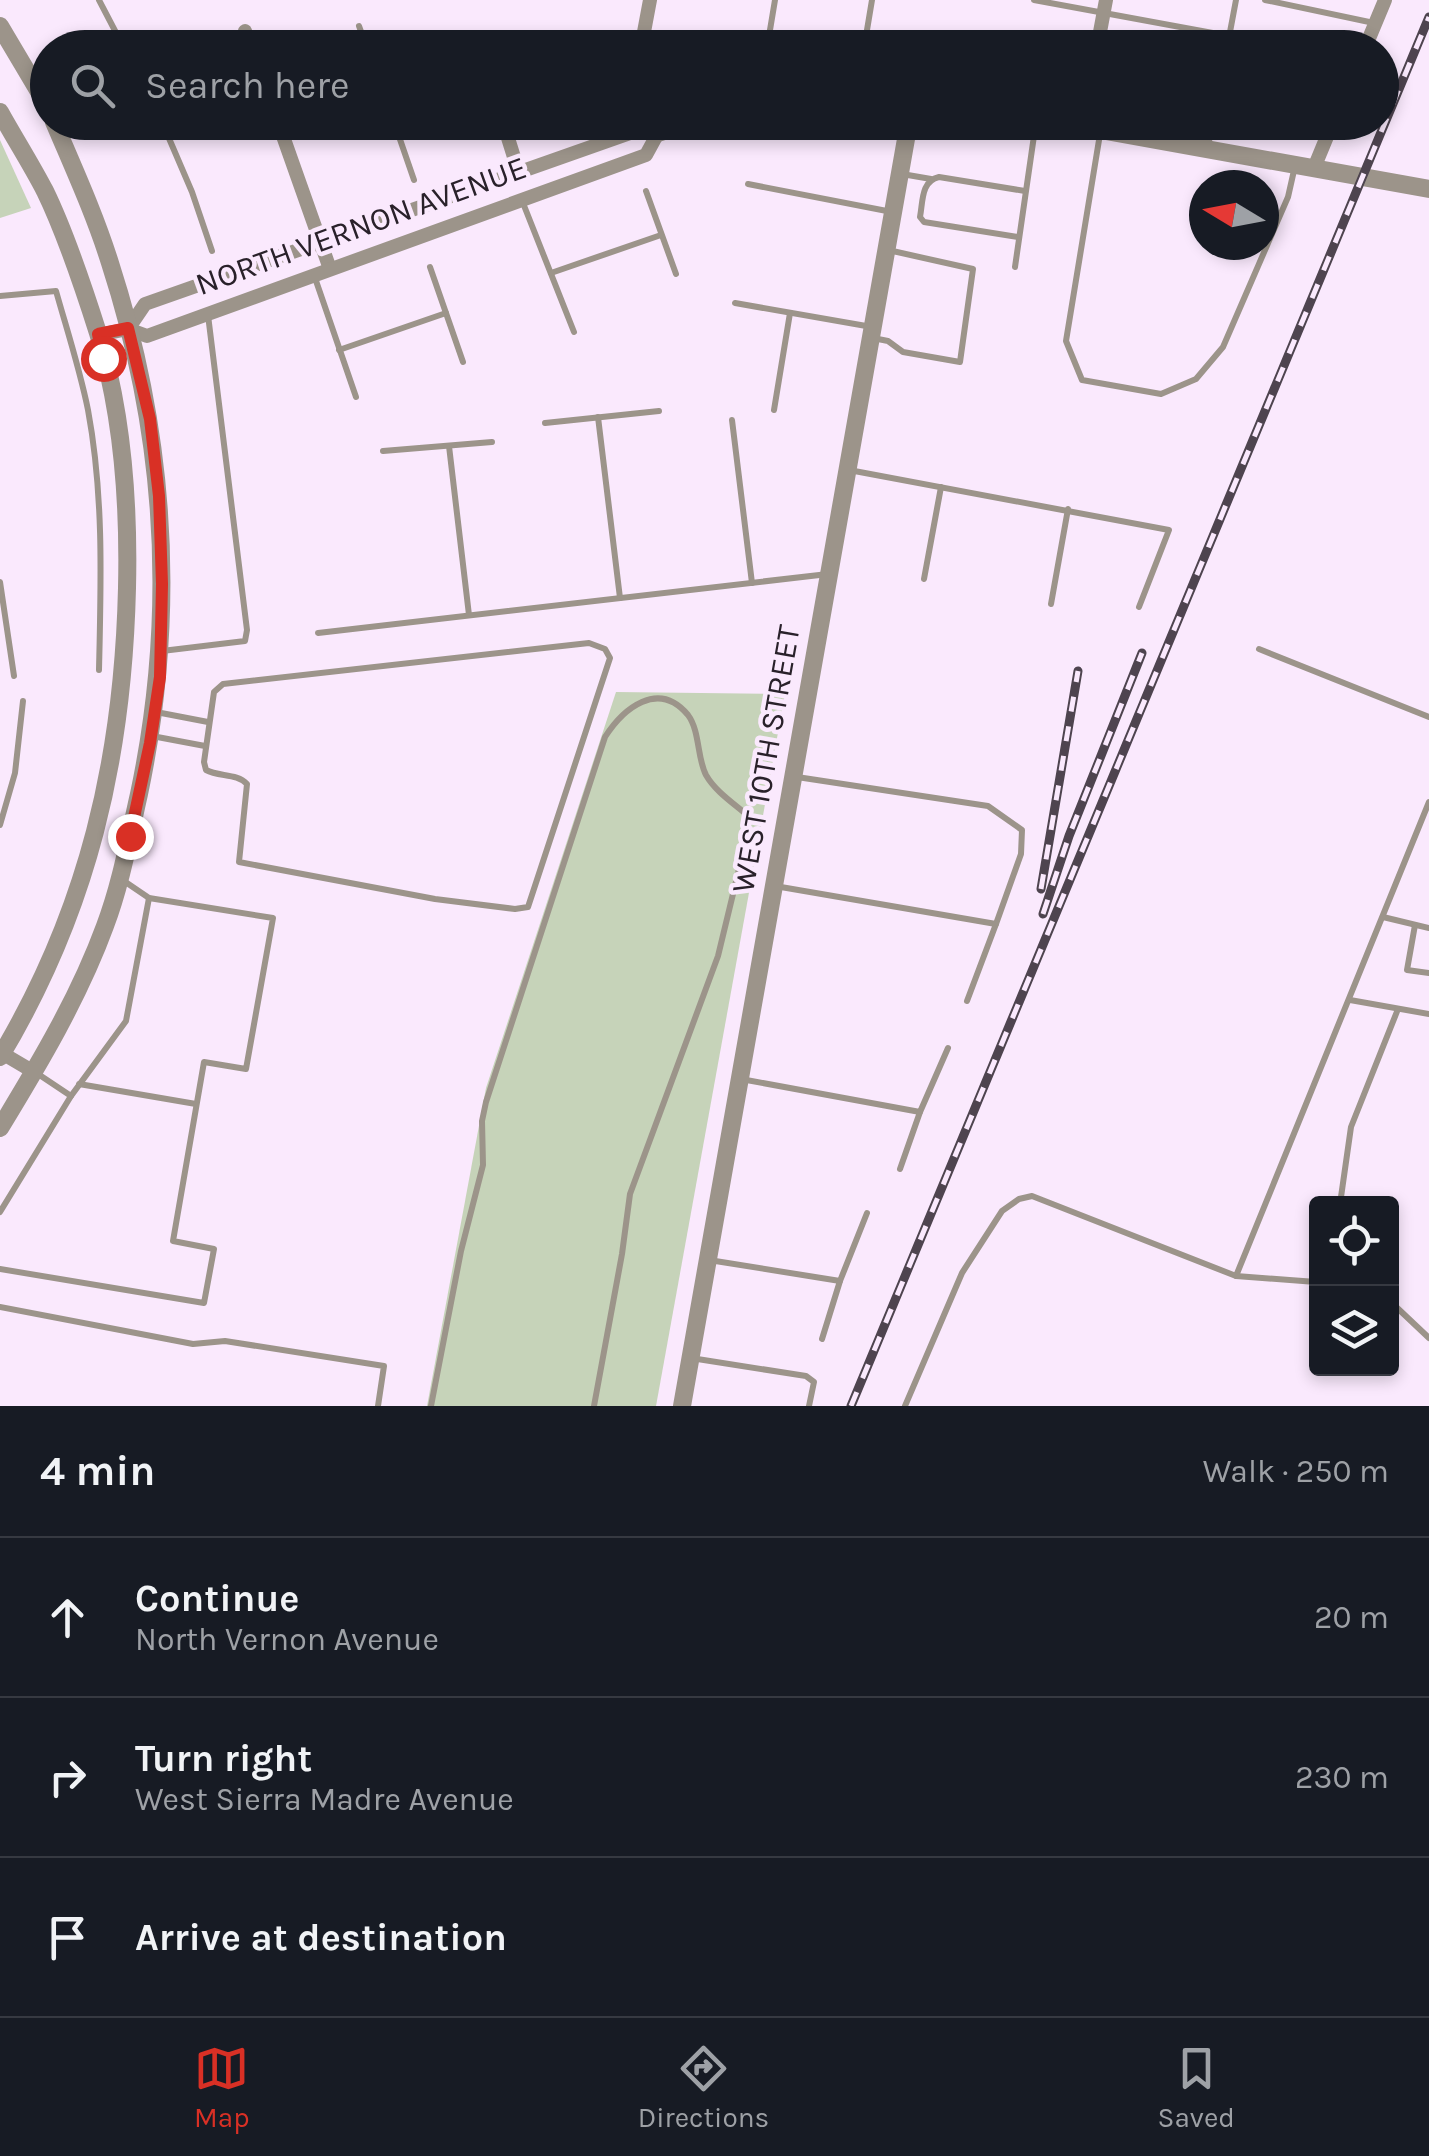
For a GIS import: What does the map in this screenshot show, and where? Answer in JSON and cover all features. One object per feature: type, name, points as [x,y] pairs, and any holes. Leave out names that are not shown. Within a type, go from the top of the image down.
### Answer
[{"type":"street","points":[[644,30],[650,0]]},
{"type":"street","points":[[1372,30],[1385,0]]},
{"type":"street","points":[[0,26],[30,76]]},
{"type":"street","points":[[0,112],[46,193],[98,334],[121,439],[128,528],[122,700],[101,816],[66,924],[34,999],[1,1054],[34,1072]]},
{"type":"street","points":[[0,1128],[34,1072],[105,926],[151,735],[160,651],[159,496],[150,419],[110,262],[61,140]]},
{"type":"street","points":[[284,140],[330,269]]},
{"type":"street","points":[[509,140],[518,170]]},
{"type":"street","name":"NORTH VERNON AVENUE","points":[[128,328],[145,304],[610,140]]},
{"type":"street","name":"NORTH VERNON AVENUE","points":[[98,334],[128,328],[147,336],[646,156],[652,140]]},
{"type":"street","name":"WEST 10TH STREET","points":[[682,1406],[907,140]]},
{"type":"street","points":[[1156,140],[1429,188]]},
{"type":"street","points":[[1305,166],[1322,140]]},
{"type":"lane","points":[[99,0],[115,30]]},
{"type":"lane","points":[[769,30],[775,0]]},
{"type":"lane","points":[[867,30],[872,0]]},
{"type":"lane","points":[[1034,0],[1105,6],[1204,30]]},
{"type":"lane","points":[[1230,30],[1236,0]]},
{"type":"lane","points":[[1265,0],[1375,23]]},
{"type":"lane","points":[[359,26],[360,30]]},
{"type":"lane","points":[[170,140],[212,252]]},
{"type":"lane","points":[[400,140],[414,180]]},
{"type":"lane","points":[[1015,268],[1033,140]]},
{"type":"lane","points":[[1088,140],[1066,341],[1082,380],[1160,394],[1196,379],[1223,347],[1305,166]]},
{"type":"lane","points":[[1208,150],[1210,140]]},
{"type":"lane","points":[[900,174],[1025,191]]},
{"type":"lane","points":[[930,179],[920,217],[924,222],[1018,237]]},
{"type":"lane","points":[[748,184],[893,212]]},
{"type":"lane","points":[[646,190],[676,274]]},
{"type":"lane","points":[[522,200],[574,332]]},
{"type":"lane","points":[[550,273],[660,235]]},
{"type":"lane","points":[[735,303],[872,332],[903,352],[960,362],[973,269],[887,250]]},
{"type":"lane","points":[[430,266],[463,362]]},
{"type":"lane","points":[[314,275],[356,397]]},
{"type":"lane","points":[[0,296],[56,291],[80,377],[88,410],[103,565],[99,670]]},
{"type":"lane","points":[[774,410],[790,312]]},
{"type":"lane","points":[[340,350],[446,313]]},
{"type":"lane","points":[[160,651],[244,640],[247,630],[208,314]]},
{"type":"lane","points":[[546,423],[659,411]]},
{"type":"lane","points":[[598,418],[620,598]]},
{"type":"lane","points":[[732,420],[752,583]]},
{"type":"lane","points":[[384,452],[492,442]]},
{"type":"lane","points":[[449,446],[469,615]]},
{"type":"lane","points":[[848,470],[1169,530],[1140,607]]},
{"type":"lane","points":[[924,579],[941,487]]},
{"type":"lane","points":[[1051,604],[1068,510]]},
{"type":"lane","points":[[318,633],[829,574]]},
{"type":"lane","points":[[0,582],[14,676]]},
{"type":"lane","points":[[589,643],[605,649],[610,658],[528,906],[514,909],[239,862],[247,784],[242,778],[206,770],[208,722],[214,692],[223,684],[589,643]]},
{"type":"lane","points":[[1259,649],[1429,717]]},
{"type":"lane","points":[[431,1406],[483,1165],[482,1121],[486,1102],[605,737],[628,707],[658,699],[671,702],[689,716],[705,774],[746,814],[748,832],[718,956],[630,1194],[594,1406]]},
{"type":"lane","points":[[0,824],[14,772],[24,701]]},
{"type":"lane","points":[[154,712],[208,722]]},
{"type":"lane","points":[[151,735],[205,746]]},
{"type":"lane","points":[[793,776],[988,806],[1022,830],[1021,854],[967,1001]]},
{"type":"lane","points":[[1236,1276],[1429,802]]},
{"type":"lane","points":[[0,1269],[204,1304],[214,1249],[173,1241],[196,1104],[204,1062],[246,1069],[273,918],[149,898],[118,877]]},
{"type":"lane","points":[[774,886],[996,924]]},
{"type":"lane","points":[[0,1212],[71,1096],[126,1021],[149,898]]},
{"type":"lane","points":[[1383,917],[1429,928]]},
{"type":"lane","points":[[1415,925],[1407,970],[1429,973]]},
{"type":"lane","points":[[1350,1000],[1429,1014]]},
{"type":"lane","points":[[1341,1196],[1351,1127],[1398,1008]]},
{"type":"lane","points":[[900,1169],[948,1048]]},
{"type":"lane","points":[[34,1072],[71,1096]]},
{"type":"lane","points":[[740,1079],[920,1112]]},
{"type":"lane","points":[[79,1084],[196,1104]]},
{"type":"lane","points":[[905,1406],[962,1273],[1002,1211],[1018,1199],[1032,1196],[1236,1276],[1309,1281]]},
{"type":"lane","points":[[822,1339],[867,1213]]},
{"type":"lane","points":[[708,1260],[840,1281]]},
{"type":"lane","points":[[0,1307],[193,1344],[225,1341],[384,1366],[378,1406]]},
{"type":"lane","points":[[1399,1310],[1429,1338]]},
{"type":"lane","points":[[690,1358],[806,1376],[814,1382],[809,1406]]},
{"type":"green space","points":[[0,140],[31,208],[0,218]]},
{"type":"green space","points":[[616,692],[785,694],[656,1406],[427,1406],[486,1088]]},
{"type":"railway","points":[[1399,89],[1429,17]]},
{"type":"railway","points":[[851,1406],[1378,140]]},
{"type":"railway","points":[[1043,914],[1069,836],[1142,653]]},
{"type":"railway","points":[[1041,889],[1078,671]]},
{"type":"route","points":[[103,358],[98,334],[128,328],[150,419],[159,496],[160,677],[130,836]]}]
